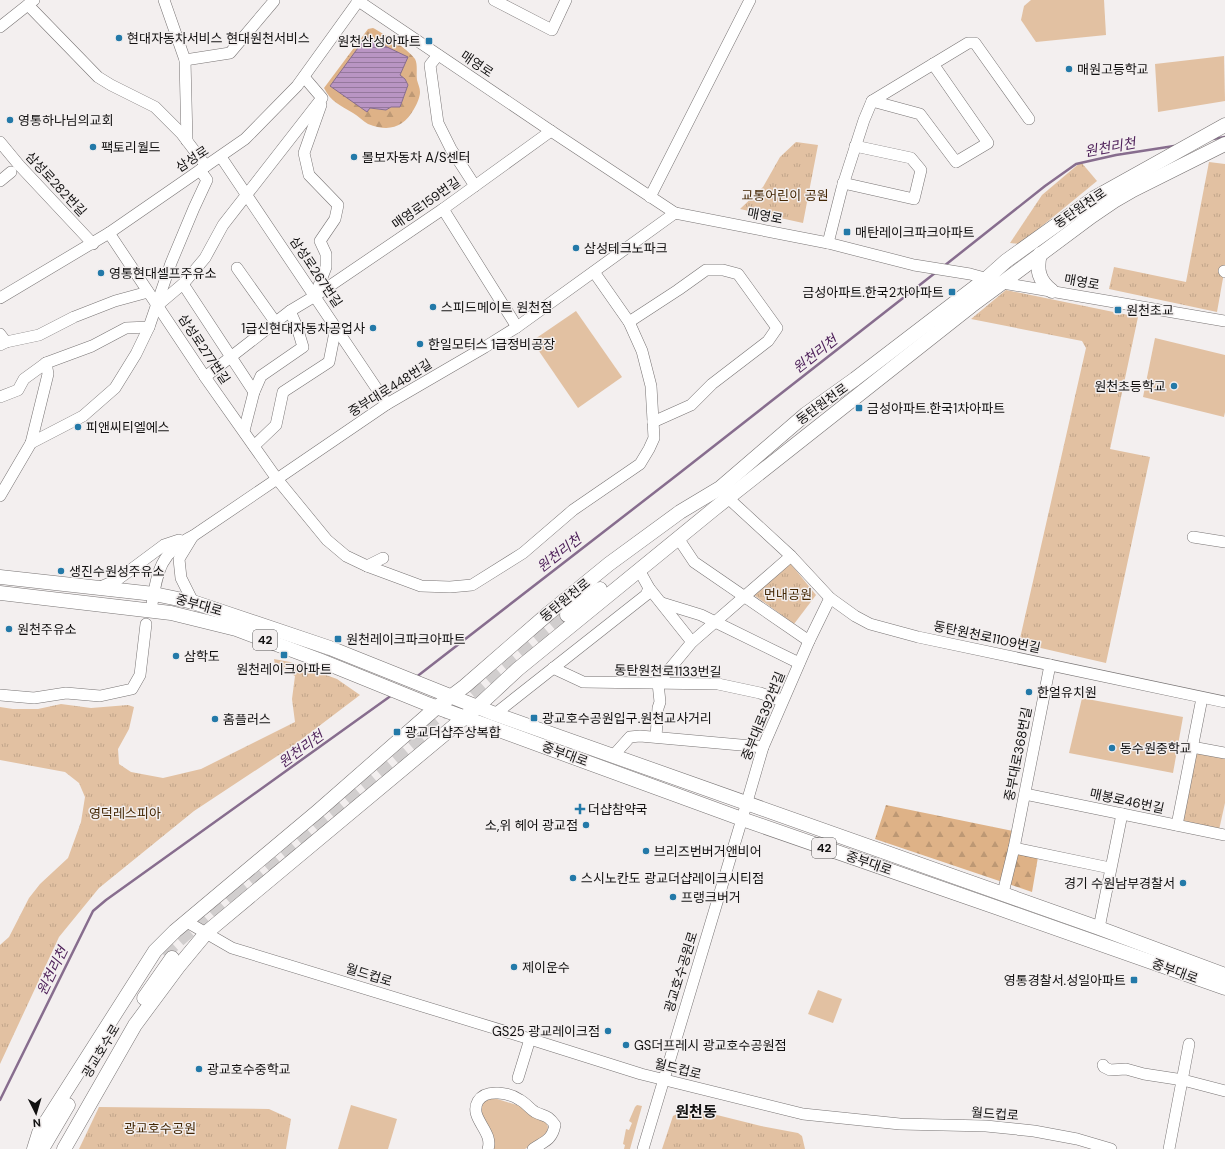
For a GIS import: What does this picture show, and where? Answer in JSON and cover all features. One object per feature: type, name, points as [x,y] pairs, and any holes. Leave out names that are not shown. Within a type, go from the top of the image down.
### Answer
[{"type":"main road","name":"동탄원천로","points":[[64,1149],[135,1025],[178,967],[207,932],[465,717],[518,668],[678,538],[806,414],[855,379],[987,278],[1006,261],[1094,198],[1129,177],[1225,125]]},
{"type":"main road","name":"동탄원천로","points":[[34,1149],[39,1133],[155,951],[175,931],[311,817],[431,705],[609,564],[680,512],[724,493],[965,310],[1114,201],[1132,190],[1225,144]]},
{"type":"main road","points":[[1040,254],[1038,266],[1040,277],[1046,286],[1052,291]]},
{"type":"main road","points":[[564,612],[724,493]]},
{"type":"main road","name":"중부대로","points":[[0,577],[154,594],[193,602],[330,648],[495,714],[1099,928],[1201,973],[1225,988]]},
{"type":"main road","points":[[66,601],[71,596],[113,599],[117,597],[118,590]]},
{"type":"main road","name":"중부대로","points":[[0,594],[158,611],[236,629],[431,705],[742,819],[998,908],[1201,973],[1225,975]]},
{"type":"main road","name":"광교호수로","points":[[42,1149],[135,996],[167,956],[146,995],[56,1141],[53,1149]]},
{"type":"street","points":[[164,0],[185,60],[187,141]]},
{"type":"street","points":[[494,0],[552,30],[566,0]]},
{"type":"street","points":[[650,197],[750,0]]},
{"type":"street","points":[[185,60],[230,53],[274,1]]},
{"type":"street","name":"매영로","points":[[359,1],[551,132],[675,213],[828,243],[914,266],[970,274],[1003,282],[1225,321]]},
{"type":"street","name":"삼성로","points":[[0,298],[93,244],[245,140],[297,86],[359,1]]},
{"type":"street","points":[[0,27],[31,3],[98,77],[155,107],[174,125],[187,141],[203,168],[207,180],[171,263],[149,327],[136,354],[115,388],[83,416],[31,443]]},
{"type":"street","points":[[828,243],[843,183],[872,101],[968,43],[976,43],[1029,119]]},
{"type":"street","points":[[438,55],[430,65],[438,123],[451,149],[475,186]]},
{"type":"street","points":[[872,101],[920,114],[956,162],[988,143],[934,64]]},
{"type":"street","points":[[304,77],[322,98]]},
{"type":"street","points":[[157,306],[183,284],[205,258],[223,225],[322,98]]},
{"type":"street","points":[[315,296],[326,267],[326,254],[320,242],[335,219],[338,205],[309,175],[304,153],[322,98]]},
{"type":"street","name":"매영로159번길","points":[[205,377],[290,311],[315,296],[443,209],[551,132]]},
{"type":"street","name":"삼성로282번길","points":[[0,142],[19,165],[93,244]]},
{"type":"street","points":[[843,183],[914,199],[920,170],[911,158],[855,146]]},
{"type":"street","name":"삼성로267번길","points":[[222,157],[387,404]]},
{"type":"street","points":[[0,181],[11,172]]},
{"type":"street","points":[[443,209],[517,327]]},
{"type":"street","name":"중부대로448번길","points":[[158,611],[154,594],[159,570],[170,551],[182,541],[193,536],[387,404],[486,347],[517,327],[675,213]]},
{"type":"street","name":"삼성로277번길","points":[[109,233],[205,377],[277,479],[327,540],[346,556],[367,566],[421,586],[450,587],[472,585],[523,553],[573,510],[640,464],[649,449],[654,438],[651,386],[642,351],[629,322],[594,272]]},
{"type":"street","points":[[237,268],[276,323]]},
{"type":"street","points":[[629,322],[706,270],[723,270],[738,274],[777,328],[768,341],[712,384],[691,405],[653,422]]},
{"type":"street","points":[[183,284],[254,392]]},
{"type":"street","points":[[2,341],[40,335],[74,317],[115,301],[148,292]]},
{"type":"street","points":[[244,431],[254,392],[261,376],[302,348],[297,327],[290,311]]},
{"type":"street","points":[[0,397],[18,390],[24,379],[46,363],[92,346],[126,328],[149,327]]},
{"type":"street","points":[[254,446],[276,425],[283,392],[329,362],[336,327]]},
{"type":"street","points":[[0,496],[31,443],[48,374],[46,363]]},
{"type":"street","name":"동탄원천로1109번길","points":[[724,493],[791,556],[830,598],[855,616],[870,624],[918,637],[1225,702]]},
{"type":"street","points":[[100,588],[117,580],[164,545],[193,536]]},
{"type":"street","points":[[193,536],[179,560],[181,578],[193,602]]},
{"type":"street","points":[[1194,537],[1225,542]]},
{"type":"street","points":[[678,538],[694,562],[809,641]]},
{"type":"street","points":[[656,737],[658,708],[660,702],[658,683],[692,642],[791,556]]},
{"type":"street","points":[[367,566],[383,558]]},
{"type":"street","points":[[639,570],[650,588],[692,642]]},
{"type":"street","points":[[495,714],[646,595],[650,588]]},
{"type":"street","name":"중부대로392번길","points":[[747,803],[763,747],[799,663],[830,598]]},
{"type":"street","name":"중부대로392번길","points":[[662,603],[701,614],[799,663]]},
{"type":"street","points":[[0,695],[34,698],[66,693],[100,696],[132,689],[140,675],[146,624],[141,615],[134,608]]},
{"type":"street","points":[[146,624],[158,611]]},
{"type":"street","name":"중부대로368번길","points":[[1003,894],[1014,848],[1050,665]]},
{"type":"street","name":"동탄원천로1133번길","points":[[554,668],[583,682],[718,684],[760,693],[782,701]]},
{"type":"street","points":[[1177,826],[1202,698]]},
{"type":"street","points":[[613,756],[630,737],[640,736],[763,747]]},
{"type":"street","points":[[1192,747],[1225,753]]},
{"type":"street","name":"매봉로46번길","points":[[1025,794],[1224,835],[1225,824]]},
{"type":"street","name":"광교호수공원로","points":[[643,1149],[747,803]]},
{"type":"street","points":[[1099,928],[1122,814]]},
{"type":"street","points":[[1014,848],[1110,868]]},
{"type":"street","name":"월드컵로","points":[[187,922],[207,932],[232,948],[530,1038],[663,1080],[803,1114],[900,1124],[986,1126],[1034,1131],[1077,1139],[1111,1149]]},
{"type":"street","points":[[518,1078],[530,1038]]},
{"type":"street","points":[[1169,1149],[1189,1044]]},
{"type":"street","points":[[1103,1065],[1110,1070],[1126,1069],[1144,1074],[1183,1080],[1225,1091]]},
{"type":"street","points":[[488,1149],[489,1138],[477,1117],[475,1109],[479,1100],[488,1093],[498,1092],[519,1099],[535,1112],[550,1118],[555,1125],[553,1134],[550,1138],[533,1149]]},
{"type":"green space","points":[[1031,0],[1104,0],[1106,35],[1036,42],[1021,20],[1024,6]]},
{"type":"green space","points":[[373,28],[389,38],[412,55],[416,61],[417,80],[420,90],[419,98],[410,115],[395,127],[382,128],[368,124],[333,100],[324,88],[368,29]],"holes":[[[408,85],[400,107],[391,107],[386,110],[370,108]]]},
{"type":"green space","points":[[1224,56],[1225,101],[1158,112],[1155,64]]},
{"type":"green space","name":"교통어린이 공원","points":[[796,142],[818,145],[803,223],[740,209],[763,187],[780,157]]},
{"type":"green space","points":[[1081,162],[1097,181],[1020,244],[1010,243],[1042,195]]},
{"type":"green space","points":[[1209,162],[1225,164],[1225,267],[1217,312],[1109,289],[1114,267],[1186,282]]},
{"type":"green space","points":[[1006,290],[1138,317],[1110,449],[1150,457],[1106,663],[1019,643],[1086,348],[1082,341],[971,319]]},
{"type":"green space","points":[[576,311],[622,377],[578,408],[532,341]]},
{"type":"green space","points":[[1155,338],[1225,355],[1224,417],[1143,397]]},
{"type":"green space","name":"먼내공원","points":[[790,563],[816,595],[794,624],[754,595]]},
{"type":"green space","name":"영덕레스피아","points":[[274,659],[290,662],[337,679],[360,695],[294,745],[194,811],[99,888],[59,937],[0,1064],[0,945],[9,937],[29,898],[40,884],[68,858],[81,822],[85,797],[79,783],[65,772],[0,760],[0,707],[13,709],[38,709],[61,704],[91,708],[128,705],[134,707],[129,729],[118,749],[119,764],[131,772],[163,778],[201,769],[295,722],[292,699],[295,676],[275,665]]},
{"type":"green space","points":[[1082,698],[1183,717],[1173,773],[1069,753]]},
{"type":"green space","points":[[1196,752],[1225,757],[1225,803],[1219,830],[1182,823]]},
{"type":"green space","points":[[886,805],[1013,831],[1010,852],[1038,857],[1032,892],[875,839]]},
{"type":"green space","points":[[818,990],[842,999],[833,1023],[808,1014]]},
{"type":"green space","points":[[494,1098],[520,1106],[529,1114],[546,1122],[548,1127],[547,1132],[543,1137],[525,1149],[493,1149],[494,1142],[484,1119],[482,1107],[484,1101]]},
{"type":"green space","points":[[351,1105],[397,1119],[388,1149],[338,1149]]},
{"type":"green space","points":[[637,1105],[642,1106],[630,1149],[624,1149],[625,1145],[623,1144],[626,1129],[629,1130],[632,1123],[629,1121]]},
{"type":"green space","name":"광교호수공원","points":[[99,1107],[269,1109],[291,1119],[286,1149],[79,1149]]},
{"type":"green space","points":[[689,1108],[761,1126],[798,1133],[802,1136],[805,1149],[662,1149],[673,1116]]},
{"type":"shaded area","points":[[366,37],[408,57],[400,75],[405,79],[408,85],[400,107],[391,107],[386,110],[370,108],[367,112],[330,86]]},
{"type":"waterway","name":"원천리천","points":[[1213,139],[1225,137]]},
{"type":"waterway","name":"원천리천","points":[[944,266],[1045,186],[1076,164],[1116,155],[1174,146]]},
{"type":"waterway","name":"원천리천","points":[[415,678],[935,273]]},
{"type":"waterway","name":"원천리천","points":[[0,1100],[93,911],[106,900],[392,695]]},
{"type":"tunnel","points":[[457,709],[567,615]]},
{"type":"tunnel","points":[[408,741],[453,703]]},
{"type":"tunnel","points":[[237,898],[423,739]]},
{"type":"tunnel","points":[[163,954],[241,885]]},
{"type":"place","name":"현대자동차서비스 현대원천서비스","points":[[119,38]]},
{"type":"place","name":"원천삼성아파트","points":[[429,41]]},
{"type":"place","name":"매원고등학교","points":[[1069,69]]},
{"type":"place","name":"영통하나님의교회","points":[[10,120]]},
{"type":"place","name":"팩토리월드","points":[[93,147]]},
{"type":"place","name":"볼보자동차 A/S센터","points":[[354,157]]},
{"type":"place","name":"매탄레이크파크아파트","points":[[847,232]]},
{"type":"place","name":"삼성테크노파크","points":[[576,248]]},
{"type":"place","name":"영통현대셀프주유소","points":[[101,273]]},
{"type":"place","name":"금성아파트.한국2차아파트","points":[[952,292]]},
{"type":"place","name":"스피드메이트 원천점","points":[[433,307]]},
{"type":"place","name":"원천초교","points":[[1118,310]]},
{"type":"place","name":"1급신현대자동차공업사","points":[[373,328]]},
{"type":"place","name":"한일모터스 1급정비공장","points":[[420,344]]},
{"type":"place","name":"원천초등학교","points":[[1174,386]]},
{"type":"place","name":"금성아파트.한국1차아파트","points":[[859,408]]},
{"type":"place","name":"피앤씨티엘에스","points":[[78,427]]},
{"type":"place","name":"생진수원성주유소","points":[[61,571]]},
{"type":"place","name":"원천주유소","points":[[9,629]]},
{"type":"place","name":"원천레이크파크아파트","points":[[338,639]]},
{"type":"place","name":"원천레이크아파트","points":[[284,655]]},
{"type":"place","name":"삼학도","points":[[176,656]]},
{"type":"place","name":"한얼유치원","points":[[1029,692]]},
{"type":"place","name":"광교호수공원입구.원천교사거리","points":[[534,718]]},
{"type":"place","name":"홈플러스","points":[[215,719]]},
{"type":"place","name":"광교더샵주상복합","points":[[397,732]]},
{"type":"place","name":"동수원중학교","points":[[1112,748]]},
{"type":"place","name":"더샵참약국","points":[[580,809]]},
{"type":"place","name":"소,위 헤어 광교점","points":[[586,825]]},
{"type":"place","name":"브리즈번버거앤비어","points":[[646,851]]},
{"type":"place","name":"스시노칸도 광교더샵레이크시티점","points":[[573,878]]},
{"type":"place","name":"경기 수원남부경찰서","points":[[1183,883]]},
{"type":"place","name":"프랭크버거","points":[[673,897]]},
{"type":"place","name":"제이운수","points":[[514,967]]},
{"type":"place","name":"영통경찰서.성일아파트","points":[[1134,980]]},
{"type":"place","name":"GS25 광교레이크점","points":[[608,1031]]},
{"type":"place","name":"GS더프레시 광교호수공원점","points":[[626,1045]]},
{"type":"place","name":"광교호수중학교","points":[[199,1069]]},
{"type":"district","name":"원천동","points":[[696,1112]]}]
